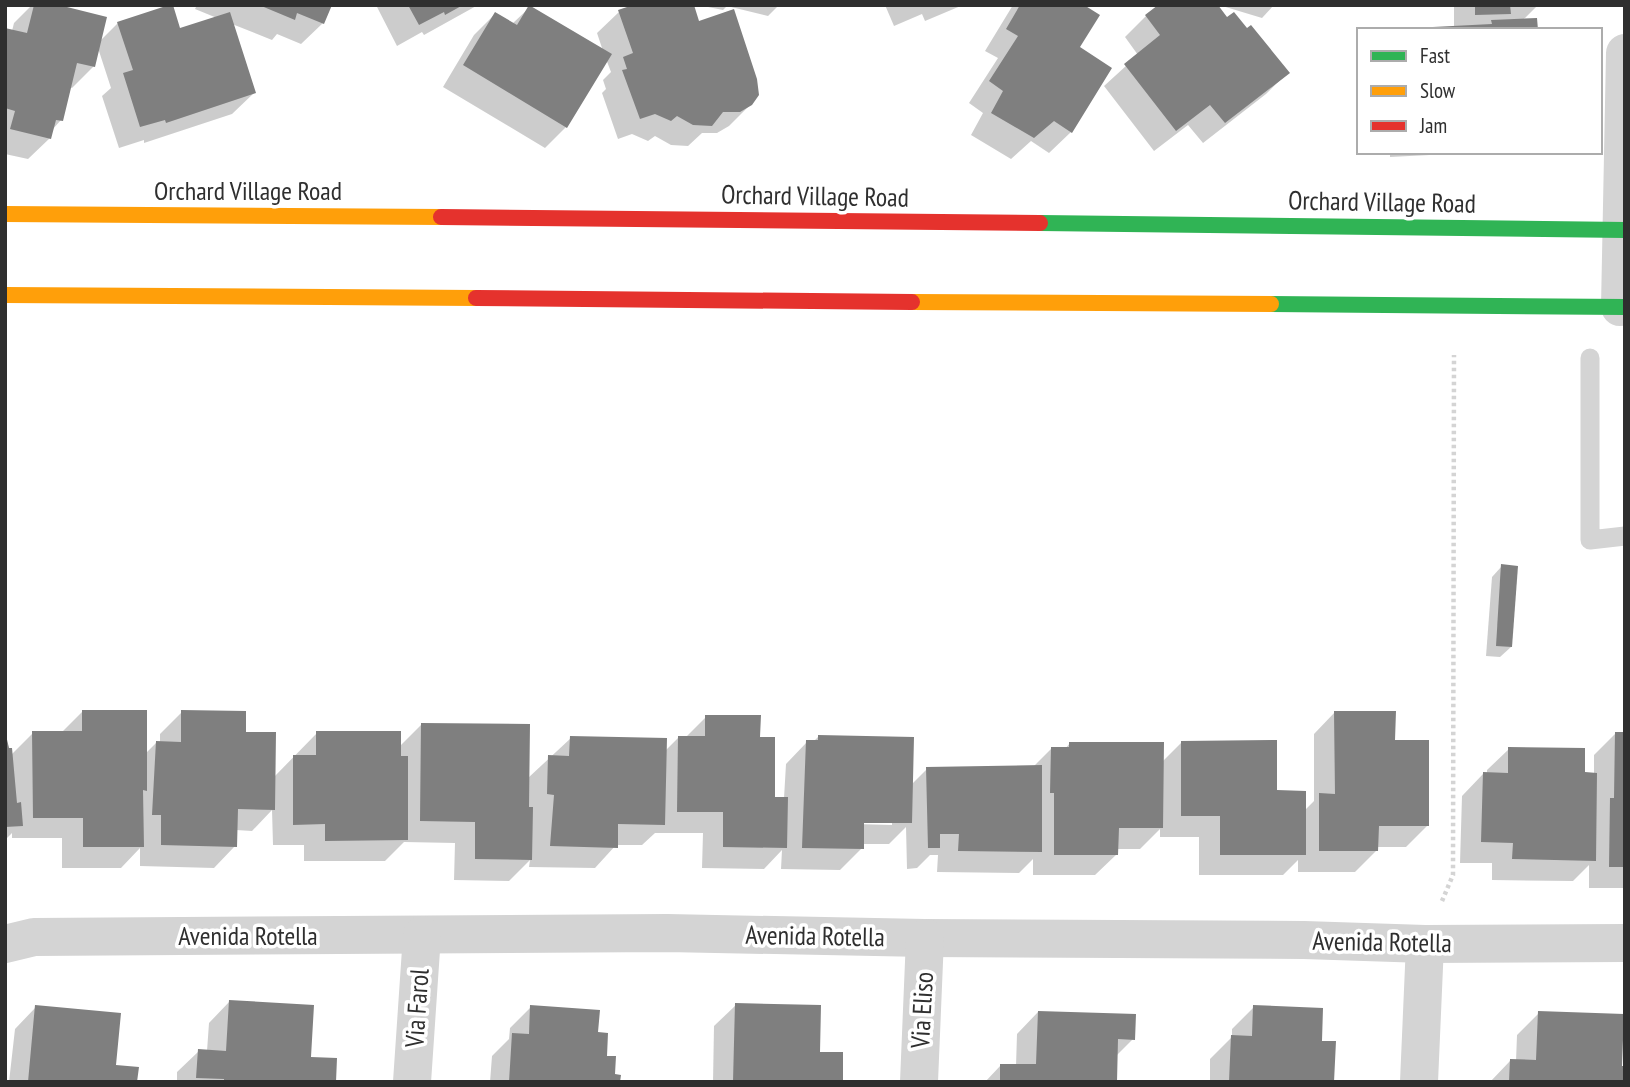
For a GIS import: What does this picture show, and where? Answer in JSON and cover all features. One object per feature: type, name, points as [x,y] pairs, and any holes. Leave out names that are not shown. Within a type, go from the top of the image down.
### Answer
[{"type":"main road","name":"Orchard Village Road","points":[[5,214],[1623,230]]},
{"type":"main road","points":[[5,295],[1623,307]]},
{"type":"street","points":[[1623,307],[1625,53]]},
{"type":"street","name":"Avenida Rotella","points":[[5,944],[34,937],[667,933],[1425,944],[1625,943]]},
{"type":"street","name":"Via Farol","points":[[412,1082],[422,935]]},
{"type":"street","name":"Via Eliso","points":[[919,1082],[925,938]]},
{"type":"street","points":[[1419,1082],[1425,944]]},
{"type":"lane","points":[[1590,358],[1590,540],[1625,536]]},
{"type":"path","points":[[1425,944],[1452,875],[1454,355]]},
{"type":"building","points":[[34,5],[59,5],[107,17],[95,67],[77,63],[63,121],[56,120],[51,139],[10,129],[15,111],[5,108],[5,28],[27,33]]},
{"type":"building","points":[[173,5],[180,28],[230,12],[256,93],[166,123],[165,120],[140,127],[123,73],[133,70],[117,22]]},
{"type":"building","points":[[259,5],[332,5],[324,24],[297,13],[295,20]]},
{"type":"building","points":[[408,5],[463,5],[419,25]]},
{"type":"building","points":[[529,5],[612,54],[567,128],[463,65],[495,12],[517,25]]},
{"type":"building","points":[[633,5],[694,5],[699,21],[734,9],[757,79],[759,95],[752,105],[740,112],[723,112],[712,126],[693,125],[677,116],[671,121],[655,114],[640,119],[622,70],[627,69],[623,57],[633,53],[618,10]]},
{"type":"building","points":[[1020,5],[1084,5],[1100,15],[1080,47],[1112,68],[1072,133],[1054,121],[1034,138],[991,113],[1003,91],[989,81],[1018,36],[1006,29]]},
{"type":"building","points":[[1158,5],[1218,5],[1227,17],[1234,12],[1247,28],[1251,25],[1290,73],[1225,123],[1210,105],[1176,131],[1124,64],[1160,35],[1145,15]]},
{"type":"building","points":[[1475,5],[1510,5],[1511,14],[1475,15]]},
{"type":"building","points":[[1537,18],[1538,28],[1413,28],[1492,24],[1491,20]]},
{"type":"building","points":[[1501,564],[1518,566],[1512,647],[1496,646]]},
{"type":"building","points":[[82,710],[147,710],[147,791],[143,790],[144,847],[83,847],[83,818],[33,818],[32,731],[82,731]]},
{"type":"building","points":[[181,710],[246,711],[246,732],[276,732],[275,810],[238,809],[237,847],[161,845],[161,815],[152,815],[156,741],[181,742]]},
{"type":"building","points":[[1334,711],[1396,711],[1395,740],[1429,740],[1429,826],[1379,826],[1378,851],[1319,851],[1319,793],[1335,794]]},
{"type":"building","points":[[705,715],[761,715],[760,737],[775,737],[775,797],[788,797],[787,848],[723,847],[723,812],[677,812],[678,736],[705,736]]},
{"type":"building","points":[[421,723],[530,724],[529,807],[533,807],[532,860],[475,859],[475,822],[420,821]]},
{"type":"building","points":[[5,731],[9,748],[12,748],[17,803],[21,802],[23,826],[5,827]]},
{"type":"building","points":[[316,731],[401,731],[401,756],[408,756],[408,840],[325,841],[325,824],[293,825],[293,755],[316,755]]},
{"type":"building","points":[[1615,732],[1625,732],[1625,867],[1609,867]]},
{"type":"building","points":[[818,735],[914,737],[912,823],[864,823],[864,849],[802,848],[806,740],[818,740]]},
{"type":"building","points":[[570,736],[667,738],[665,825],[618,824],[618,848],[550,846],[554,795],[547,794],[548,755],[569,756]]},
{"type":"building","points":[[1277,740],[1277,790],[1306,791],[1306,855],[1220,855],[1220,816],[1181,816],[1181,741]]},
{"type":"building","points":[[1069,742],[1164,742],[1163,828],[1119,828],[1118,855],[1054,855],[1054,793],[1050,793],[1051,747],[1069,747]]},
{"type":"building","points":[[1508,747],[1585,748],[1585,772],[1597,773],[1596,861],[1512,859],[1513,843],[1481,842],[1483,772],[1508,773]]},
{"type":"building","points":[[1042,765],[1042,852],[958,851],[959,834],[940,834],[940,848],[928,848],[926,767]]},
{"type":"building","points":[[229,1000],[314,1005],[311,1057],[337,1058],[336,1082],[224,1082],[224,1079],[196,1078],[198,1049],[226,1051]]},
{"type":"building","points":[[735,1003],[821,1005],[820,1052],[843,1052],[843,1082],[733,1082]]},
{"type":"building","points":[[35,1005],[121,1013],[116,1065],[139,1067],[137,1082],[28,1082]]},
{"type":"building","points":[[530,1005],[600,1010],[598,1032],[608,1033],[607,1056],[616,1056],[615,1074],[621,1075],[620,1082],[509,1082],[512,1033],[529,1034]]},
{"type":"building","points":[[1253,1005],[1323,1008],[1322,1041],[1336,1041],[1334,1082],[1229,1082],[1231,1035],[1252,1036]]},
{"type":"building","points":[[1038,1011],[1136,1014],[1135,1040],[1118,1039],[1117,1082],[1000,1082],[1000,1064],[1036,1064]]},
{"type":"building","points":[[1538,1011],[1624,1014],[1622,1066],[1625,1066],[1625,1082],[1509,1082],[1510,1059],[1536,1060]]},
{"type":"traffic: fast","points":[[1040,223],[1625,230]]},
{"type":"traffic: fast","points":[[1271,304],[1625,307]]},
{"type":"traffic: slow","points":[[5,214],[441,217]]},
{"type":"traffic: slow","points":[[5,295],[476,298]]},
{"type":"traffic: slow","points":[[912,302],[1271,304]]},
{"type":"traffic: jam","points":[[441,217],[1040,223]]},
{"type":"traffic: jam","points":[[476,298],[912,302]]}]
